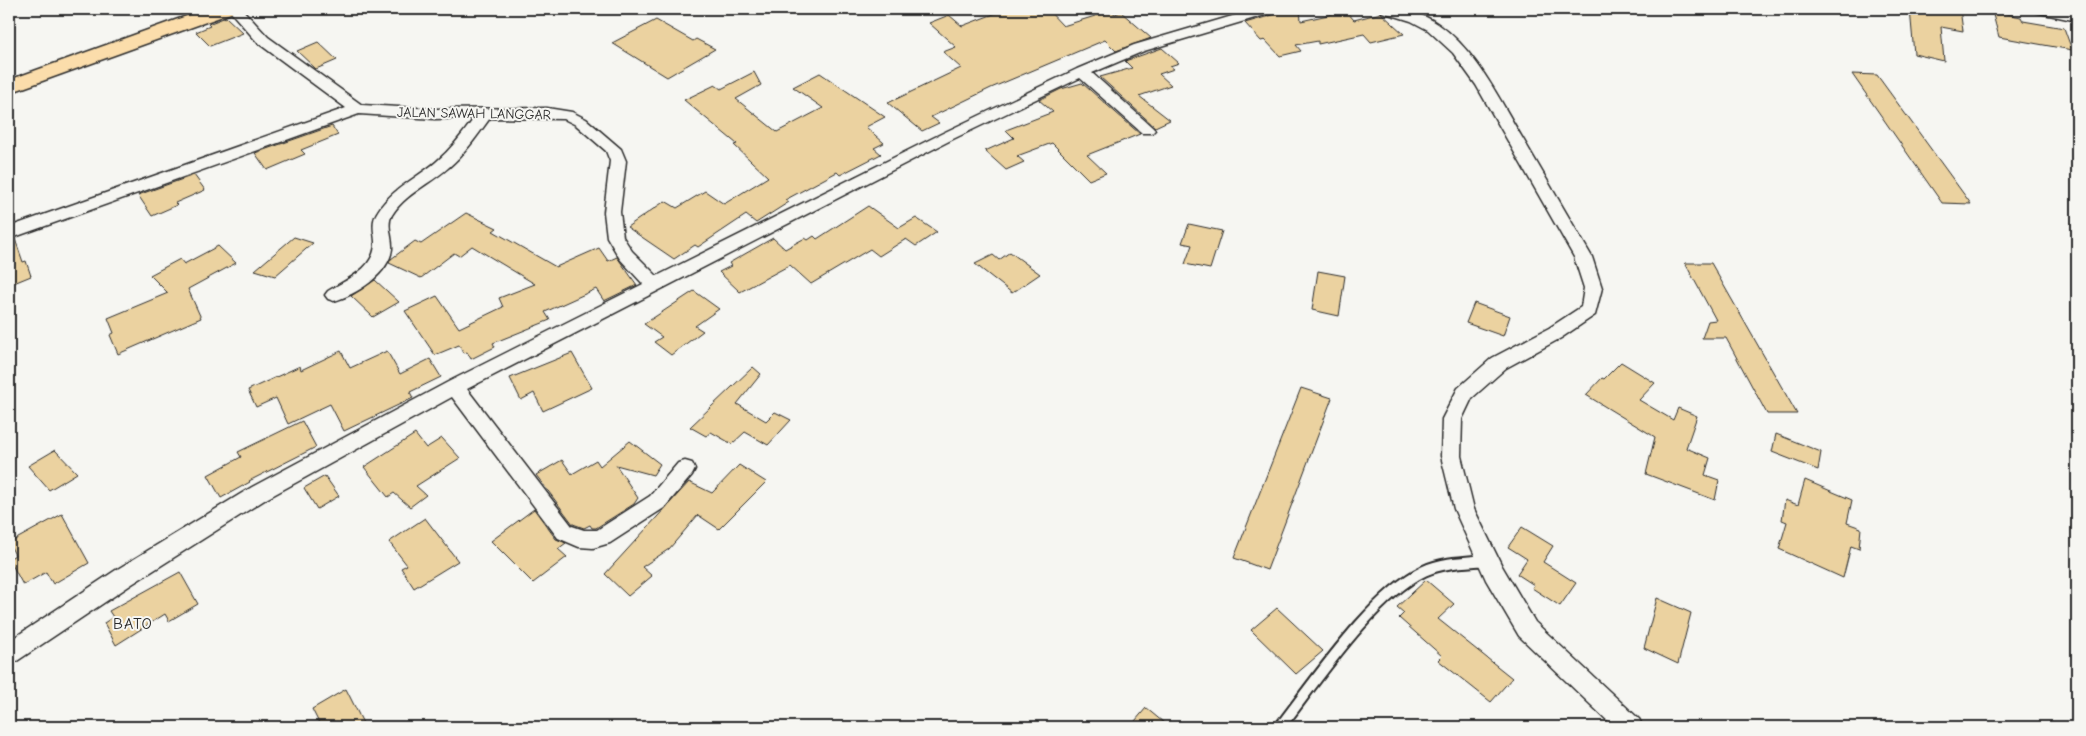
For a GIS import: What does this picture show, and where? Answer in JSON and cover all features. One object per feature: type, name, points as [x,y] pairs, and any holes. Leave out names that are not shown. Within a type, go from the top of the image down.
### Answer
[{"type":"highway","points":[[9,70],[176,9]]},
{"type":"highway","points":[[9,87],[224,9]]},
{"type":"street","name":"JALAN SAWAH LANGGAR","points":[[235,9],[263,40],[342,99],[358,108],[426,113],[547,113],[567,115],[581,122],[613,149],[618,161],[612,212],[615,237],[626,255],[656,286]]},
{"type":"street","points":[[9,654],[132,572],[236,507],[455,387],[948,136],[1082,72],[1139,48],[1270,9]]},
{"type":"street","points":[[1387,9],[1416,18],[1433,27],[1458,50],[1483,84],[1583,257],[1593,288],[1588,310],[1554,333],[1499,363],[1465,393],[1452,419],[1451,456],[1462,500],[1487,560],[1507,598],[1527,629],[1631,727]]},
{"type":"street","points":[[2040,9],[2077,17]]},
{"type":"street","points":[[1082,72],[1148,130]]},
{"type":"street","points":[[9,233],[358,108]]},
{"type":"street","points":[[334,295],[366,275],[380,262],[384,251],[381,227],[384,215],[396,201],[449,159],[485,114]]},
{"type":"street","points":[[455,387],[565,532],[574,537],[584,540],[594,540],[603,537],[657,502],[685,469]]},
{"type":"lane","points":[[1280,727],[1359,626],[1410,578],[1425,570],[1447,564],[1487,560]]},
{"type":"building","points":[[1007,9],[1047,9],[1063,26],[1111,11],[1115,14],[1121,12],[1151,38],[1116,51],[1105,40],[991,88],[931,117],[939,123],[922,131],[888,103],[961,68],[943,52],[956,47],[929,23],[949,15],[962,26]]},
{"type":"building","points":[[1279,9],[1300,9],[1301,21],[1346,11],[1354,20],[1381,13],[1404,34],[1371,42],[1364,34],[1318,44],[1318,41],[1296,45],[1301,51],[1280,56],[1265,40],[1261,41],[1245,23],[1276,14]]},
{"type":"building","points":[[1910,9],[1960,9],[1963,31],[1941,27],[1944,61],[1914,54]]},
{"type":"building","points":[[1992,11],[2021,17],[2023,21],[2064,28],[2072,50],[1999,37]]},
{"type":"building","points":[[226,17],[243,33],[210,46],[196,32],[210,26],[208,24]]},
{"type":"building","points":[[656,20],[693,41],[696,39],[715,49],[667,77],[612,43]]},
{"type":"building","points":[[318,42],[337,60],[316,69],[297,51]]},
{"type":"building","points":[[1162,48],[1179,63],[1170,66],[1174,69],[1159,74],[1171,85],[1139,96],[1170,120],[1155,127],[1100,77],[1132,68],[1125,61]]},
{"type":"building","points":[[754,72],[761,85],[736,99],[777,132],[823,108],[793,87],[820,73],[885,117],[866,127],[884,143],[874,148],[881,154],[840,175],[837,172],[785,200],[789,202],[756,223],[746,215],[698,247],[695,245],[674,259],[627,227],[665,201],[677,208],[705,191],[724,204],[768,177],[734,145],[737,144],[684,100],[715,85],[721,89]]},
{"type":"building","points":[[1852,74],[1877,75],[1971,204],[1942,203]]},
{"type":"building","points":[[1082,83],[1140,134],[1087,155],[1106,173],[1089,180],[1052,143],[1017,156],[1024,162],[1006,170],[985,151],[1014,138],[1006,130],[1053,112],[1039,100],[1061,89]]},
{"type":"building","points":[[332,126],[338,135],[301,150],[305,154],[267,170],[255,153]]},
{"type":"building","points":[[194,175],[205,190],[175,203],[177,205],[152,216],[138,195]]},
{"type":"building","points":[[868,206],[899,228],[916,218],[937,232],[916,246],[906,239],[879,256],[870,249],[811,284],[790,265],[740,292],[719,272],[731,266],[729,263],[773,238],[785,249],[805,238],[808,240],[814,236],[817,239]]},
{"type":"building","points":[[466,213],[497,228],[493,231],[556,267],[599,248],[608,261],[617,257],[637,285],[604,301],[596,289],[545,312],[550,320],[493,343],[495,347],[471,359],[467,352],[464,353],[459,345],[435,355],[405,311],[437,296],[459,328],[503,307],[499,298],[535,284],[472,246],[459,256],[454,253],[421,278],[389,263],[391,259],[415,241],[421,244]]},
{"type":"building","points":[[1189,224],[1222,231],[1210,269],[1185,264],[1192,245],[1182,243]]},
{"type":"building","points":[[294,237],[313,243],[275,276],[255,270]]},
{"type":"building","points":[[15,239],[23,262],[26,261],[31,276],[9,285],[9,241]]},
{"type":"building","points":[[218,246],[236,263],[188,289],[201,318],[118,354],[110,335],[114,333],[108,318],[168,293],[150,275],[180,259],[184,264]]},
{"type":"building","points":[[1010,252],[1040,274],[1012,293],[975,264],[993,255],[999,260]]},
{"type":"building","points":[[1685,263],[1711,263],[1797,414],[1767,414],[1726,338],[1702,338],[1708,321],[1716,320]]},
{"type":"building","points":[[1318,271],[1345,276],[1339,316],[1312,310]]},
{"type":"building","points":[[375,280],[399,302],[373,317],[351,296]]},
{"type":"building","points":[[694,291],[719,309],[695,326],[703,331],[671,355],[654,342],[662,337],[644,324]]},
{"type":"building","points":[[1474,303],[1510,316],[1503,336],[1466,323]]},
{"type":"building","points":[[341,351],[350,368],[387,351],[400,374],[430,359],[441,377],[410,392],[413,398],[344,431],[330,404],[288,424],[276,398],[256,407],[248,390],[300,366],[301,370]]},
{"type":"building","points":[[572,353],[592,388],[543,411],[534,393],[521,400],[510,378]]},
{"type":"building","points":[[1621,362],[1655,383],[1639,400],[1673,420],[1678,408],[1697,416],[1686,448],[1710,458],[1705,475],[1719,480],[1715,500],[1646,474],[1655,437],[1586,395]]},
{"type":"building","points":[[753,367],[761,374],[737,404],[766,421],[775,412],[791,420],[768,445],[745,432],[732,444],[711,432],[706,436],[690,427]]},
{"type":"building","points":[[1301,388],[1332,398],[1267,570],[1234,558]]},
{"type":"building","points":[[302,421],[316,447],[249,481],[221,498],[208,475],[241,457],[238,452]]},
{"type":"building","points":[[415,434],[426,448],[442,438],[460,458],[416,486],[426,495],[410,507],[394,493],[388,497],[364,467]]},
{"type":"building","points":[[1776,434],[1821,452],[1818,470],[1772,452]]},
{"type":"building","points":[[630,441],[660,464],[653,475],[616,465],[638,498],[634,504],[596,528],[592,528],[590,525],[584,528],[573,524],[536,475],[562,460],[572,474],[596,460],[600,466]]},
{"type":"building","points":[[55,450],[77,473],[49,490],[28,466]]},
{"type":"building","points":[[739,465],[766,482],[719,529],[698,515],[669,549],[642,567],[652,576],[628,596],[605,574],[689,482],[712,493]]},
{"type":"building","points":[[325,476],[339,496],[317,509],[304,488]]},
{"type":"building","points":[[1805,480],[1852,500],[1847,523],[1861,528],[1859,549],[1851,546],[1843,578],[1779,549],[1787,522],[1782,520],[1785,500],[1798,505]]},
{"type":"building","points":[[534,509],[556,539],[566,543],[558,549],[567,557],[533,583],[491,541]]},
{"type":"building","points":[[62,514],[89,563],[53,584],[46,572],[23,585],[9,559],[15,555],[9,543]]},
{"type":"building","points":[[425,518],[458,561],[414,588],[401,568],[407,565],[389,542]]},
{"type":"building","points":[[1522,527],[1553,546],[1543,562],[1576,583],[1560,606],[1532,588],[1534,585],[1517,574],[1527,559],[1508,547]]},
{"type":"building","points":[[180,572],[198,604],[169,621],[165,614],[116,645],[104,623],[113,617],[109,611]]},
{"type":"building","points":[[1426,580],[1454,604],[1438,619],[1512,678],[1491,702],[1438,660],[1442,656],[1399,618],[1404,613],[1397,607]]},
{"type":"building","points":[[1657,598],[1691,613],[1678,664],[1644,648]]},
{"type":"building","points":[[1277,608],[1323,651],[1296,674],[1251,630]]},
{"type":"building","points":[[346,689],[365,727],[321,727],[312,709]]},
{"type":"building","points":[[1146,708],[1169,727],[1130,727]]},
{"type":"district","name":"BATO","points":[[133,623]]}]
